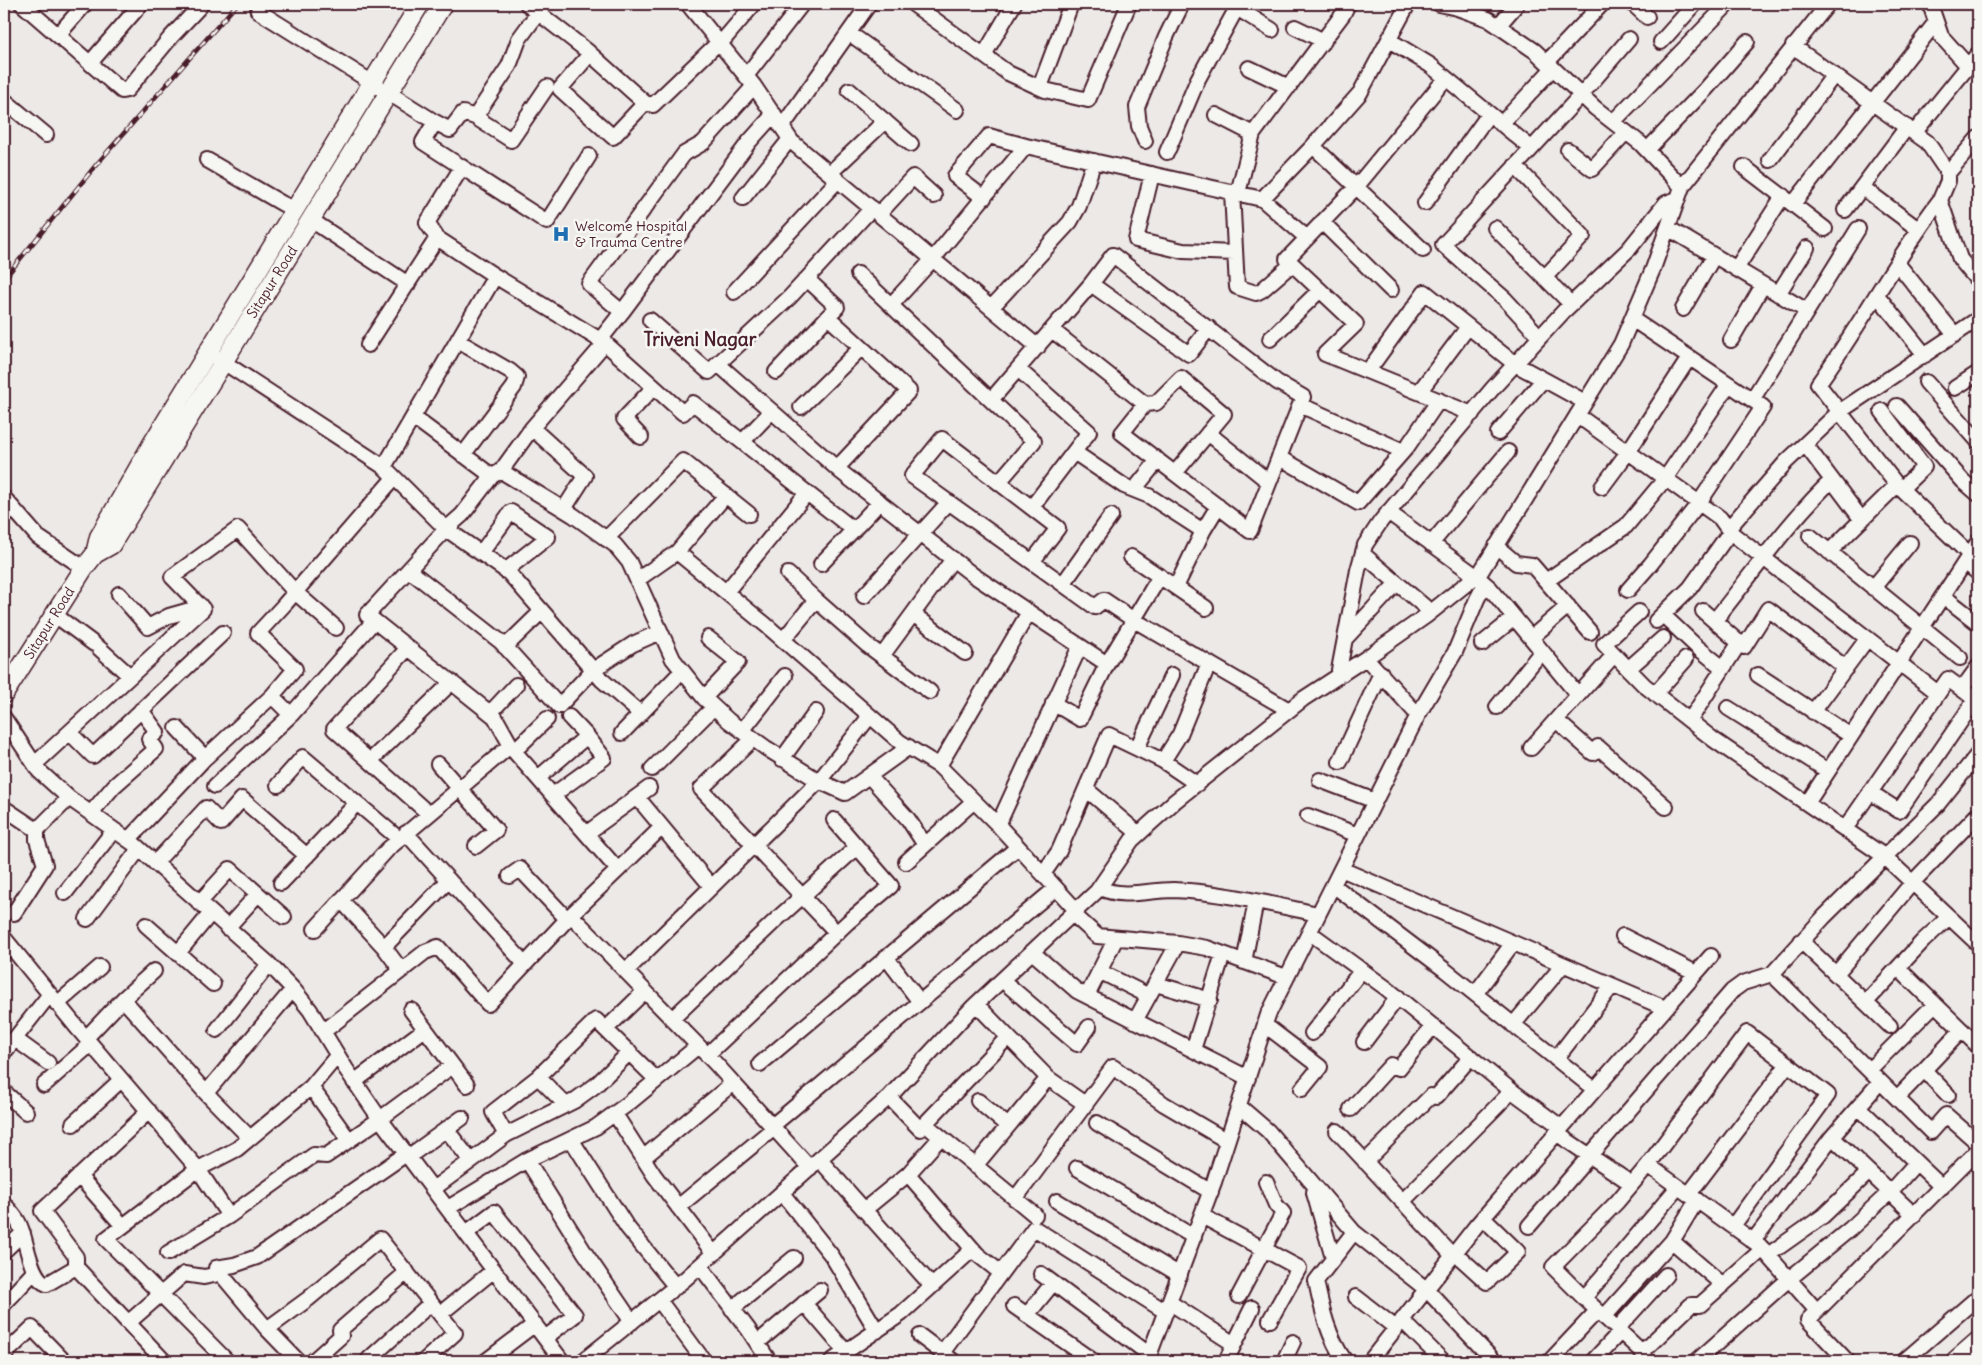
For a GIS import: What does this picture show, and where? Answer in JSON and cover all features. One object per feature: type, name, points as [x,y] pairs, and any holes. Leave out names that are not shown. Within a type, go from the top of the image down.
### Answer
[{"type":"main road","name":"Sitapur Road","points":[[95,554],[100,536],[152,444],[420,4]]},
{"type":"main road","name":"Sitapur Road","points":[[4,694],[84,568],[95,554],[111,545],[444,4]]},
{"type":"main road","points":[[1955,1361],[1978,1341]]},
{"type":"street","points":[[58,35],[85,4]]},
{"type":"street","points":[[90,63],[141,4]]},
{"type":"street","points":[[26,5],[122,91],[127,90],[171,36],[202,4]]},
{"type":"street","points":[[526,4],[590,54],[645,103],[653,105],[720,43],[754,4]]},
{"type":"street","points":[[688,4],[750,81],[790,139],[1038,347]]},
{"type":"street","points":[[622,312],[589,284],[684,154],[703,143],[750,81],[802,4]]},
{"type":"street","points":[[782,127],[870,4]]},
{"type":"street","points":[[913,4],[1008,73],[1040,87],[1088,100],[1129,4]]},
{"type":"street","points":[[984,55],[1014,4]]},
{"type":"street","points":[[1040,87],[1071,4]]},
{"type":"street","points":[[1145,142],[1139,126],[1137,107],[1182,4]]},
{"type":"street","points":[[1292,264],[1256,293],[1237,286],[1235,193],[1253,134],[1324,41],[1348,4]]},
{"type":"street","points":[[1262,199],[1314,146],[1360,93],[1408,4]]},
{"type":"street","points":[[1439,4],[1468,7],[1535,51],[1581,95],[1647,150],[1680,193]]},
{"type":"street","points":[[1498,26],[1517,4]]},
{"type":"street","points":[[1501,124],[1602,4]]},
{"type":"street","points":[[1632,4],[1647,18]]},
{"type":"street","points":[[1661,42],[1695,4]]},
{"type":"street","points":[[1613,122],[1728,4]]},
{"type":"street","points":[[1342,674],[1339,670],[1365,545],[1388,512],[1515,364],[1571,304],[1629,249],[1666,203],[1680,193],[1793,46],[1828,4]]},
{"type":"street","points":[[1930,4],[1941,36],[1968,66]]},
{"type":"street","points":[[1167,152],[1198,79],[1238,6],[1272,30]]},
{"type":"street","points":[[258,11],[450,130],[463,114],[476,117],[511,140],[547,86]]},
{"type":"street","points":[[476,117],[510,66],[519,39],[538,13]]},
{"type":"street","points":[[1736,269],[1788,200],[1872,102],[1936,22]]},
{"type":"street","points":[[1295,27],[1324,41]]},
{"type":"street","points":[[849,33],[957,110]]},
{"type":"street","points":[[1540,337],[1505,299],[1443,245],[1581,95],[1629,38]]},
{"type":"street","points":[[1389,40],[1430,65],[1531,148]]},
{"type":"street","points":[[1647,150],[1706,89],[1747,42]]},
{"type":"street","points":[[1793,46],[1927,142],[1948,172],[1948,181],[1940,200],[1918,229],[1838,356],[1818,384],[1899,487],[1968,558],[1978,573]]},
{"type":"street","points":[[590,54],[560,89],[613,137],[645,103]]},
{"type":"street","points":[[1845,210],[1862,187],[1978,54]]},
{"type":"street","points":[[1249,68],[1289,88]]},
{"type":"street","points":[[1770,160],[1834,75]]},
{"type":"street","points":[[1446,78],[1357,186],[1287,259],[1356,324],[1325,354],[1472,414]]},
{"type":"street","points":[[849,90],[911,144]]},
{"type":"street","points":[[4,100],[46,135]]},
{"type":"street","points":[[618,870],[513,748],[495,717],[367,615],[446,529],[462,515],[497,474],[602,342],[622,312],[750,142],[774,114]]},
{"type":"street","points":[[1425,203],[1489,114]]},
{"type":"street","points":[[1216,115],[1253,134]]},
{"type":"street","points":[[734,292],[834,176],[885,121]]},
{"type":"street","points":[[435,122],[423,142],[547,222],[589,156]]},
{"type":"street","points":[[1568,150],[1592,169],[1626,132]]},
{"type":"street","points":[[984,198],[955,176],[989,136],[1094,162],[1262,199],[1307,238]]},
{"type":"street","points":[[1948,172],[1978,138]]},
{"type":"street","points":[[743,198],[790,139]]},
{"type":"street","points":[[891,305],[933,259],[1026,146]]},
{"type":"street","points":[[1314,146],[1423,250]]},
{"type":"street","points":[[207,160],[295,209]]},
{"type":"street","points":[[991,308],[1070,222],[1079,206],[1094,162]]},
{"type":"street","points":[[1515,166],[1584,236],[1544,278]]},
{"type":"street","points":[[1744,167],[1825,229]]},
{"type":"street","points":[[462,168],[427,223],[437,238],[602,342],[683,413],[693,403],[854,530]]},
{"type":"street","points":[[1152,174],[1136,240],[1183,251],[1235,253]]},
{"type":"street","points":[[650,320],[710,372],[913,177],[934,196]]},
{"type":"street","points":[[1862,187],[1918,229]]},
{"type":"street","points":[[1041,1274],[1148,1358],[1211,1192],[1265,1025],[1286,977],[1418,714],[1455,652],[1477,599],[1480,572],[1621,344],[1653,269],[1680,193]]},
{"type":"street","points":[[1940,200],[1960,259],[1978,281]]},
{"type":"street","points":[[311,220],[408,284]]},
{"type":"street","points":[[1322,222],[1391,290]]},
{"type":"street","points":[[1495,228],[1571,304]]},
{"type":"street","points":[[1668,228],[1806,311]]},
{"type":"street","points":[[1752,400],[1858,229]]},
{"type":"street","points":[[368,346],[437,238]]},
{"type":"street","points":[[1778,294],[1807,248]]},
{"type":"street","points":[[991,400],[1038,347],[1113,255],[1277,382],[1304,397],[1250,531],[1122,433],[1145,404]]},
{"type":"street","points":[[1682,309],[1714,256]]},
{"type":"street","points":[[1897,263],[1954,335]]},
{"type":"street","points":[[858,274],[1034,441],[999,482]]},
{"type":"street","points":[[384,467],[495,276]]},
{"type":"street","points":[[776,372],[837,307],[806,279]]},
{"type":"street","points":[[1091,284],[1189,354],[1209,328]]},
{"type":"street","points":[[1730,340],[1763,285]]},
{"type":"street","points":[[1270,339],[1320,290]]},
{"type":"street","points":[[1368,371],[1425,292],[1515,364],[1585,402]]},
{"type":"street","points":[[1877,295],[1925,355]]},
{"type":"street","points":[[828,317],[909,391],[837,468]]},
{"type":"street","points":[[1723,668],[1659,618],[1690,588],[1729,530],[1786,462],[1839,412],[1978,319]]},
{"type":"street","points":[[1628,590],[1699,503],[1763,407],[1632,320]]},
{"type":"street","points":[[1419,392],[1468,327]]},
{"type":"street","points":[[1052,330],[1145,404],[1156,404],[1181,378],[1224,414],[1175,473]]},
{"type":"street","points":[[458,341],[517,377],[514,387],[463,455]]},
{"type":"street","points":[[802,408],[861,348]]},
{"type":"street","points":[[208,352],[384,467],[446,529],[505,571],[594,670],[641,714]]},
{"type":"street","points":[[1602,486],[1628,452],[1689,358]]},
{"type":"street","points":[[718,364],[837,468],[953,559],[1107,664]]},
{"type":"street","points":[[1018,369],[1089,432],[1032,507]]},
{"type":"street","points":[[1955,388],[1978,373]]},
{"type":"street","points":[[1498,433],[1543,380]]},
{"type":"street","points":[[1926,382],[1978,441]]},
{"type":"street","points":[[1546,581],[1626,526],[1665,479],[1729,384]]},
{"type":"street","points":[[641,437],[624,419],[654,387]]},
{"type":"street","points":[[1279,457],[1358,503],[1403,451],[1439,400]]},
{"type":"street","points":[[1300,406],[1403,451]]},
{"type":"street","points":[[1897,406],[1963,482],[1978,494]]},
{"type":"street","points":[[743,442],[772,411]]},
{"type":"street","points":[[1829,552],[1862,520],[1924,467],[1882,411]]},
{"type":"street","points":[[1576,415],[1720,518],[1729,530],[1938,693]]},
{"type":"street","points":[[413,418],[463,455],[564,509],[615,545],[629,562],[673,659],[682,671],[709,703],[748,735],[782,759],[845,793],[909,747]]},
{"type":"street","points":[[532,428],[585,476],[564,509]]},
{"type":"street","points":[[1208,433],[1269,482]]},
{"type":"street","points":[[1032,562],[1058,528],[942,439],[912,476],[1062,584],[1095,607],[1104,600],[1134,620],[1289,710]]},
{"type":"street","points":[[1805,444],[1862,520]]},
{"type":"street","points":[[1074,452],[1124,486],[1149,496],[1203,531]]},
{"type":"street","points":[[1431,544],[1508,452]]},
{"type":"street","points":[[1134,490],[1158,460]]},
{"type":"street","points":[[606,539],[683,461],[750,514]]},
{"type":"street","points":[[128,840],[205,758],[272,696],[295,669],[258,633],[394,478]]},
{"type":"street","points":[[1715,620],[1798,515],[1832,480]]},
{"type":"street","points":[[726,592],[807,493]]},
{"type":"street","points":[[637,580],[677,552],[726,495]]},
{"type":"street","points":[[4,498],[38,537],[84,568]]},
{"type":"street","points":[[822,564],[880,502]]},
{"type":"street","points":[[864,596],[949,502]]},
{"type":"street","points":[[1176,587],[1203,531],[1218,506]]},
{"type":"street","points":[[481,554],[512,512],[548,537],[505,571]]},
{"type":"street","points":[[1388,512],[1480,580],[1578,695]]},
{"type":"street","points":[[1062,584],[1111,516]]},
{"type":"street","points":[[34,764],[70,733],[203,608],[172,578],[238,529],[295,592],[336,628]]},
{"type":"street","points":[[1810,536],[1960,658]]},
{"type":"street","points":[[1808,802],[1978,542]]},
{"type":"street","points":[[1873,588],[1910,543]]},
{"type":"street","points":[[1496,546],[1516,563],[1532,565],[1590,632]]},
{"type":"street","points":[[677,552],[783,640],[900,742],[939,766],[998,825],[1097,936],[1178,943],[1206,948],[1286,977]]},
{"type":"street","points":[[1363,554],[1431,612]]},
{"type":"street","points":[[1131,557],[1206,608]]},
{"type":"street","points":[[882,656],[953,559]]},
{"type":"street","points":[[408,570],[506,646],[559,706],[594,670],[633,644],[660,632]]},
{"type":"street","points":[[788,574],[882,656],[930,692]]},
{"type":"street","points":[[1053,703],[1080,719],[1107,664],[1160,576]]},
{"type":"street","points":[[585,1361],[714,1254],[889,1097],[976,1004],[1100,888],[1132,840],[1197,784],[1289,710],[1480,580]]},
{"type":"street","points":[[1345,639],[1397,584]]},
{"type":"street","points":[[119,594],[148,627],[169,616],[197,608],[200,605]]},
{"type":"street","points":[[1943,596],[1978,623]]},
{"type":"street","points":[[783,640],[816,600]]},
{"type":"street","points":[[1530,638],[1568,606]]},
{"type":"street","points":[[1703,610],[1744,647],[1768,609],[1846,668]]},
{"type":"street","points":[[506,646],[542,611]]},
{"type":"street","points":[[939,766],[1029,612]]},
{"type":"street","points":[[1639,612],[1604,644],[1628,669],[1655,694],[1714,740],[1808,802],[1884,856],[1978,944]]},
{"type":"street","points":[[913,614],[965,653]]},
{"type":"street","points":[[54,615],[96,646],[130,676]]},
{"type":"street","points":[[1482,644],[1514,618]]},
{"type":"street","points":[[215,786],[291,715],[374,621]]},
{"type":"street","points":[[70,733],[93,756],[223,633]]},
{"type":"street","points":[[652,769],[709,703],[738,662],[708,638]]},
{"type":"street","points":[[1628,669],[1663,638]]},
{"type":"street","points":[[1813,712],[1867,638]]},
{"type":"street","points":[[1690,720],[1740,642]]},
{"type":"street","points":[[998,825],[1080,646]]},
{"type":"street","points":[[408,648],[334,729],[429,814]]},
{"type":"street","points":[[1496,707],[1542,651]]},
{"type":"street","points":[[1531,748],[1614,655]]},
{"type":"street","points":[[1366,658],[1418,714]]},
{"type":"street","points":[[1655,694],[1686,659]]},
{"type":"street","points":[[1164,761],[1180,734],[1209,663]]},
{"type":"street","points":[[1962,689],[1978,667]]},
{"type":"street","points":[[622,733],[682,671]]},
{"type":"street","points":[[1340,762],[1381,673]]},
{"type":"street","points":[[1137,748],[1172,675]]},
{"type":"street","points":[[1758,675],[1850,736]]},
{"type":"street","points":[[785,676],[748,735],[701,789],[837,933]]},
{"type":"street","points":[[1845,829],[1870,792],[1948,679],[1977,700],[1900,811],[1870,792]]},
{"type":"street","points":[[370,761],[452,682]]},
{"type":"street","points":[[490,713],[516,685]]},
{"type":"street","points":[[272,696],[291,715]]},
{"type":"street","points":[[1728,708],[1828,771]]},
{"type":"street","points":[[91,813],[114,786],[156,749],[149,739],[157,732],[141,710]]},
{"type":"street","points":[[782,759],[816,712]]},
{"type":"street","points":[[626,972],[819,780],[870,716]]},
{"type":"street","points":[[553,796],[604,758],[569,717]]},
{"type":"street","points":[[4,718],[39,771],[70,798],[139,849],[269,964],[293,990],[310,1010],[337,1056],[380,1119],[562,1361]]},
{"type":"street","points":[[315,929],[388,849],[460,788],[513,748],[547,719]]},
{"type":"street","points":[[1556,720],[1593,753],[1598,747],[1666,807]]},
{"type":"street","points":[[177,728],[205,758]]},
{"type":"street","points":[[1043,874],[1059,851],[1109,735],[1164,761],[1197,784]]},
{"type":"street","points":[[538,778],[587,736]]},
{"type":"street","points":[[1529,1226],[1732,991],[1743,983],[1772,974],[1801,941],[1884,856],[1938,804],[1978,754]]},
{"type":"street","points":[[278,785],[303,757],[357,803],[403,836],[449,880],[525,964]]},
{"type":"street","points":[[438,764],[496,830],[476,846]]},
{"type":"street","points":[[869,776],[908,819],[925,844]]},
{"type":"street","points":[[1320,780],[1375,801]]},
{"type":"street","points":[[587,833],[649,788]]},
{"type":"street","points":[[1086,789],[1139,834]]},
{"type":"street","points":[[637,797],[711,886]]},
{"type":"street","points":[[14,913],[45,865],[36,840],[37,830],[70,798]]},
{"type":"street","points":[[155,863],[206,808],[221,823],[242,799],[307,856]]},
{"type":"street","points":[[906,862],[974,801]]},
{"type":"street","points":[[281,883],[357,803]]},
{"type":"street","points":[[5,813],[37,830]]},
{"type":"street","points":[[1836,974],[1912,883],[1978,814]]},
{"type":"street","points":[[1308,816],[1358,835]]},
{"type":"street","points":[[448,1208],[528,1160],[596,1127],[615,1114],[656,1080],[703,1050],[891,886],[834,820]]},
{"type":"street","points":[[323,1032],[425,952],[438,947],[488,1004],[569,917],[662,827]]},
{"type":"street","points":[[65,893],[114,830]]},
{"type":"street","points":[[672,1019],[803,895],[857,847]]},
{"type":"street","points":[[760,1064],[1018,847]]},
{"type":"street","points":[[87,919],[139,849]]},
{"type":"street","points":[[199,903],[230,869],[284,917]]},
{"type":"street","points":[[510,876],[520,869],[703,1050],[773,1127],[864,1210],[932,1286]]},
{"type":"street","points":[[1341,869],[1665,1008]]},
{"type":"street","points":[[384,947],[449,880]]},
{"type":"street","points":[[1333,884],[1594,1089]]},
{"type":"street","points":[[678,1207],[1056,888]]},
{"type":"street","points":[[1100,888],[1110,892],[1127,894],[1171,890],[1236,896],[1256,902],[1318,914]]},
{"type":"street","points":[[227,928],[258,894]]},
{"type":"street","points":[[341,900],[384,947],[401,970]]},
{"type":"street","points":[[1244,962],[1256,902]]},
{"type":"street","points":[[178,953],[210,913]]},
{"type":"street","points":[[1866,1002],[1949,917]]},
{"type":"street","points":[[146,925],[213,984]]},
{"type":"street","points":[[1309,932],[1398,998],[1590,1156],[1632,1184]]},
{"type":"street","points":[[1623,936],[1696,973]]},
{"type":"street","points":[[4,938],[88,1041],[198,1169],[229,1216]]},
{"type":"street","points":[[1087,996],[1116,938]]},
{"type":"street","points":[[1801,941],[1890,1026]]},
{"type":"street","points":[[1135,1021],[1178,943]]},
{"type":"street","points":[[1475,994],[1513,943]]},
{"type":"street","points":[[1032,952],[1077,991],[1248,1078]]},
{"type":"street","points":[[1193,1050],[1223,954]]},
{"type":"street","points":[[1370,1361],[1483,1218],[1711,956]]},
{"type":"street","points":[[886,957],[920,1002]]},
{"type":"street","points":[[217,1030],[269,964]]},
{"type":"street","points":[[1513,1025],[1563,964]]},
{"type":"street","points":[[6,1050],[15,1038],[54,999],[100,967]]},
{"type":"street","points":[[1898,968],[1978,1046]]},
{"type":"street","points":[[1312,1034],[1362,970]]},
{"type":"street","points":[[44,1085],[88,1041],[123,999],[154,971]]},
{"type":"street","points":[[1099,971],[1152,990],[1210,1000]]},
{"type":"street","points":[[1772,974],[1931,1132],[1946,1115],[1978,1143]]},
{"type":"street","points":[[1002,980],[1077,1044],[1089,1026]]},
{"type":"street","points":[[1556,1059],[1612,986]]},
{"type":"street","points":[[206,1093],[293,990]]},
{"type":"street","points":[[607,1028],[645,991]]},
{"type":"street","points":[[1364,1042],[1398,998]]},
{"type":"street","points":[[123,999],[206,1093],[250,1138]]},
{"type":"street","points":[[976,1004],[1048,1078],[1085,1104]]},
{"type":"street","points":[[1869,1070],[1935,1004]]},
{"type":"street","points":[[411,1010],[466,1085]]},
{"type":"street","points":[[506,1135],[493,1112],[538,1077],[596,1020],[607,1028],[656,1080]]},
{"type":"street","points":[[1265,1025],[1320,1067],[1302,1089]]},
{"type":"street","points":[[1351,1109],[1391,1066],[1399,1068],[1433,1026]]},
{"type":"street","points":[[354,1082],[424,1028]]},
{"type":"street","points":[[1897,1098],[1962,1030]]},
{"type":"street","points":[[1733,1226],[1828,1095],[1747,1033],[1648,1165],[1553,1267],[1644,1358],[1691,1305],[1700,1306],[1761,1248],[1832,1137],[1880,1082]]},
{"type":"street","points":[[889,1097],[920,1129],[1008,1037]]},
{"type":"street","points":[[15,1038],[48,1063]]},
{"type":"street","points":[[433,1189],[506,1135],[566,1105],[596,1085],[630,1052]]},
{"type":"street","points":[[227,1361],[106,1239],[198,1169],[237,1149],[311,1087],[337,1056]]},
{"type":"street","points":[[1365,1162],[1431,1096],[1436,1097],[1471,1057]]},
{"type":"street","points":[[1584,1298],[1651,1221],[1688,1194],[1788,1064]]},
{"type":"street","points":[[168,1254],[229,1216],[314,1155],[326,1156],[452,1066]]},
{"type":"street","points":[[1016,1199],[1113,1067],[1164,1104],[1227,1141]]},
{"type":"street","points":[[1924,1070],[1948,1095]]},
{"type":"street","points":[[538,1077],[566,1105]]},
{"type":"street","points":[[975,1166],[1048,1078]]},
{"type":"street","points":[[73,1124],[121,1080]]},
{"type":"street","points":[[643,1158],[733,1083]]},
{"type":"street","points":[[311,1087],[349,1140]]},
{"type":"street","points":[[1402,1202],[1512,1091]]},
{"type":"street","points":[[4,1092],[26,1112]]},
{"type":"street","points":[[978,1101],[1008,1126]]},
{"type":"street","points":[[1239,1106],[1268,1131],[1354,1232],[1426,1289],[1494,1361]]},
{"type":"street","points":[[1858,1107],[1942,1187]]},
{"type":"street","points":[[149,1111],[42,1211],[76,1257],[76,1267],[164,1361]]},
{"type":"street","points":[[615,1114],[643,1158],[714,1254]]},
{"type":"street","points":[[298,1361],[218,1274],[216,1268],[234,1265],[257,1257],[462,1118]]},
{"type":"street","points":[[1097,1123],[1211,1192]]},
{"type":"street","points":[[925,1124],[1035,1215]]},
{"type":"street","points":[[446,1129],[471,1162]]},
{"type":"street","points":[[1336,1131],[1402,1202],[1454,1254],[1487,1282],[1518,1252],[1483,1218]]},
{"type":"street","points":[[864,1210],[908,1174],[940,1137]]},
{"type":"street","points":[[1832,1137],[1914,1215]]},
{"type":"street","points":[[571,1139],[627,1227],[676,1287]]},
{"type":"street","points":[[1847,1361],[1808,1320],[1978,1150]]},
{"type":"street","points":[[528,1160],[585,1253],[632,1322]]},
{"type":"street","points":[[1703,1360],[1789,1279],[1850,1229],[1890,1192],[1916,1163]]},
{"type":"street","points":[[1648,1165],[1761,1248],[1817,1311]]},
{"type":"street","points":[[1077,1168],[1194,1237]]},
{"type":"street","points":[[1761,1248],[1822,1216],[1869,1172]]},
{"type":"street","points":[[908,1174],[973,1249],[1001,1273]]},
{"type":"street","points":[[80,1176],[123,1226]]},
{"type":"street","points":[[1239,1296],[1283,1213],[1276,1205],[1266,1182]]},
{"type":"street","points":[[1315,1186],[1314,1193],[1333,1258]]},
{"type":"street","points":[[782,1193],[832,1256],[877,1331]]},
{"type":"street","points":[[1550,1361],[1601,1314],[1672,1241],[1688,1194]]},
{"type":"street","points":[[1057,1202],[1180,1275]]},
{"type":"street","points":[[4,1204],[16,1216],[34,1272],[39,1280],[47,1284],[76,1267]]},
{"type":"street","points":[[466,1233],[494,1212],[575,1315],[545,1338]]},
{"type":"street","points":[[1202,1216],[1299,1268],[1270,1320]]},
{"type":"street","points":[[920,1336],[947,1357],[1001,1273],[1034,1228],[1234,1344]]},
{"type":"street","points":[[1345,1361],[1335,1347],[1323,1315],[1316,1281],[1354,1232]]},
{"type":"street","points":[[4,1251],[23,1233]]},
{"type":"street","points":[[267,1329],[308,1299],[380,1239],[456,1333],[424,1361]]},
{"type":"street","points":[[1672,1241],[1723,1285]]},
{"type":"street","points":[[832,1361],[901,1314],[973,1249]]},
{"type":"street","points":[[732,1309],[794,1258]]},
{"type":"street","points":[[700,1266],[769,1361]]},
{"type":"street","points":[[369,1361],[369,1359],[436,1308],[494,1270]]},
{"type":"street","points":[[4,1304],[34,1272]]},
{"type":"street","points":[[313,1361],[342,1336],[340,1330],[407,1272]]},
{"type":"street","points":[[129,1322],[184,1274],[204,1277],[218,1274]]},
{"type":"street","points":[[1592,1361],[1666,1274]]},
{"type":"street","points":[[1027,1315],[1053,1283]]},
{"type":"street","points":[[757,1343],[820,1290]]},
{"type":"street","points":[[1356,1297],[1399,1324],[1444,1361]]},
{"type":"street","points":[[1904,1361],[1978,1297]]},
{"type":"street","points":[[659,1300],[704,1361]]},
{"type":"street","points":[[804,1303],[846,1352]]},
{"type":"street","points":[[1014,1306],[1093,1361]]},
{"type":"street","points":[[1226,1361],[1252,1308]]},
{"type":"street","points":[[486,1361],[535,1324]]},
{"type":"street","points":[[4,1355],[32,1328],[64,1361]]},
{"type":"street","points":[[1284,1361],[1293,1342]]},
{"type":"railway","points":[[4,279],[96,165],[237,4]]},
{"type":"place","name":"Welcome Hospital & Trauma Centre","points":[[561,234]]},
{"type":"district","name":"Triveni Nagar","points":[[700,339]]}]
